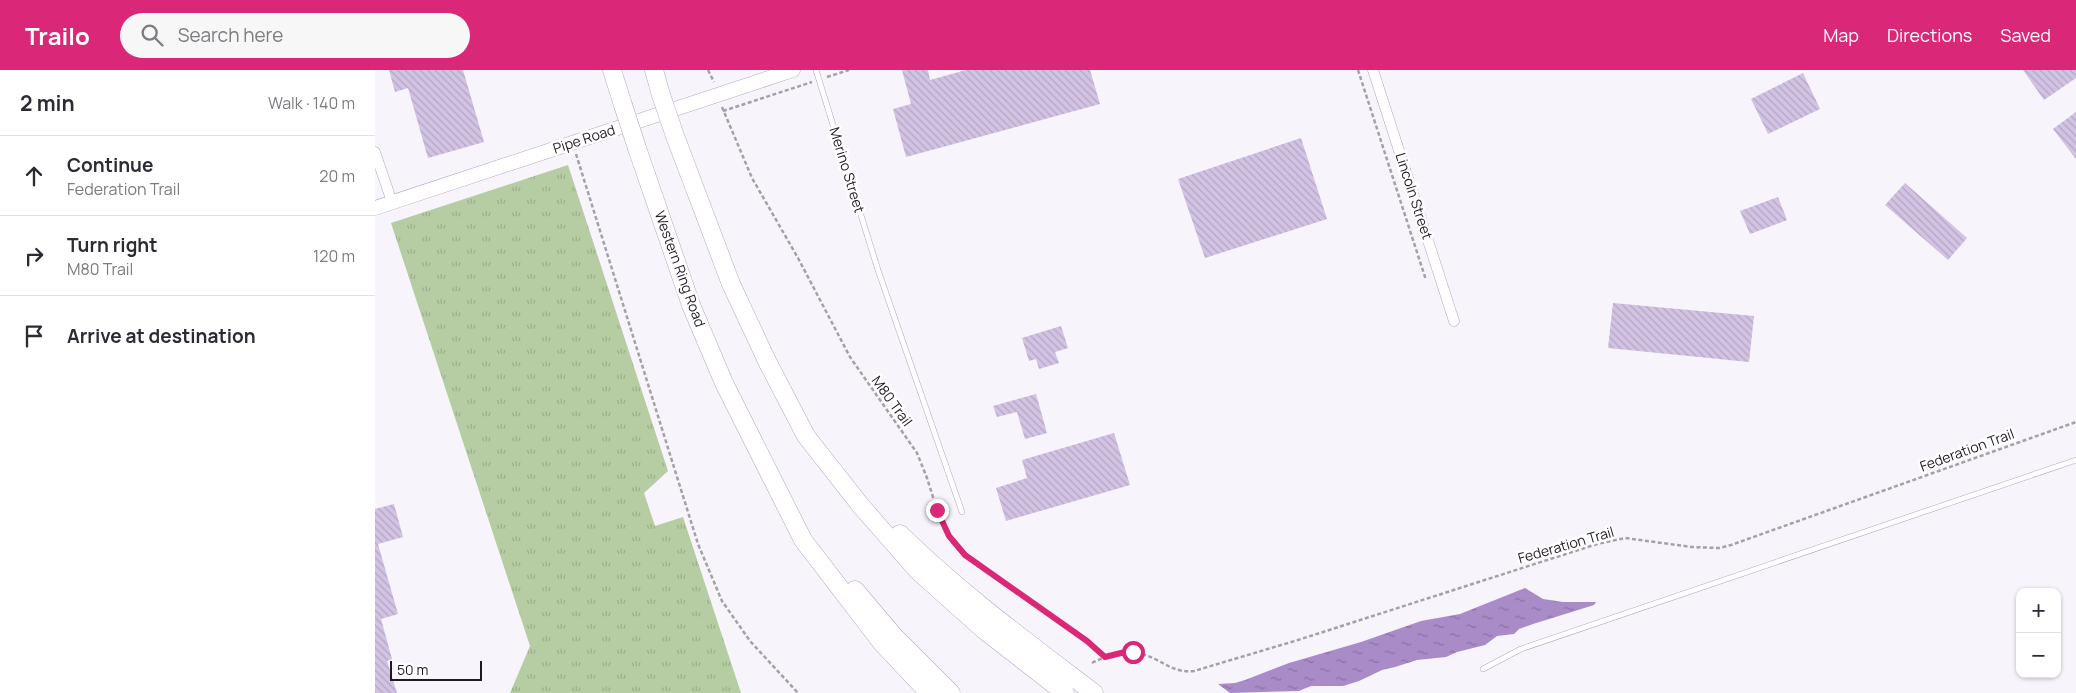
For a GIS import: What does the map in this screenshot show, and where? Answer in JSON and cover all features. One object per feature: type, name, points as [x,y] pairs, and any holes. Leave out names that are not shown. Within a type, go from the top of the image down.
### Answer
[{"type":"highway","name":"Western Ring Road","points":[[612,70],[691,304],[725,383],[764,461]]},
{"type":"highway","points":[[654,70],[675,136],[731,284],[767,361],[806,436],[861,506],[918,571],[984,630],[1065,693]]},
{"type":"highway","points":[[806,436],[867,502],[930,564],[995,618],[1094,693]]},
{"type":"highway","points":[[764,461],[803,540],[882,643],[929,693]]},
{"type":"highway","points":[[764,461],[811,536],[893,635],[951,693]]},
{"type":"street","name":"Pipe Road","points":[[375,208],[793,70]]},
{"type":"street","name":"Lincoln Street","points":[[1373,70],[1454,321]]},
{"type":"street","points":[[375,152],[392,202]]},
{"type":"lane","name":"Merino Street","points":[[816,70],[878,270],[962,512]]},
{"type":"lane","points":[[1483,669],[1521,649],[2076,460]]},
{"type":"path","points":[[708,70],[715,85]]},
{"type":"path","points":[[723,112],[849,70]]},
{"type":"path","points":[[1358,70],[1426,280]]},
{"type":"path","name":"M80 Trail","points":[[721,105],[755,184],[798,258],[850,357],[917,453],[937,510],[956,546],[978,566],[1087,641],[1105,657]]},
{"type":"path","points":[[573,143],[609,264],[661,421],[698,544],[722,601],[750,641],[798,693]]},
{"type":"path","name":"Federation Trail","points":[[1092,663],[1105,657],[1125,652],[1138,653],[1154,658],[1178,671],[1194,671],[1607,541],[1633,539],[1705,548],[1731,545],[2076,422]]},
{"type":"green space","points":[[568,165],[668,471],[644,493],[655,526],[683,517],[741,693],[510,693],[530,646],[391,223]]},
{"type":"water","points":[[1525,588],[1543,599],[1563,602],[1596,602],[1594,605],[1519,629],[1514,634],[1497,636],[1485,645],[1457,652],[1446,657],[1417,660],[1382,670],[1343,686],[1311,686],[1299,691],[1230,693],[1218,684],[1235,683],[1245,680],[1289,663],[1361,642],[1421,621],[1460,614]]},
{"type":"building","points":[[389,70],[463,70],[484,142],[428,158],[408,88],[395,92]]},
{"type":"building","points":[[902,70],[928,70],[930,80],[966,70],[1090,70],[1100,104],[906,157],[893,109],[911,104]]},
{"type":"building","points":[[2023,70],[2076,70],[2076,78],[2044,100]]},
{"type":"building","points":[[1803,73],[1820,109],[1768,134],[1751,99]]},
{"type":"building","points":[[2076,112],[2076,159],[2053,129]]},
{"type":"building","points":[[1301,138],[1327,219],[1205,258],[1178,179]]},
{"type":"building","points":[[1905,183],[1967,238],[1948,260],[1885,205]]},
{"type":"building","points":[[1778,197],[1787,220],[1750,234],[1740,211]]},
{"type":"building","points":[[1613,303],[1754,316],[1749,362],[1608,348]]},
{"type":"building","points":[[1061,326],[1068,348],[1055,352],[1059,363],[1039,369],[1036,359],[1029,361],[1022,338]]},
{"type":"building","points":[[1036,394],[1047,433],[1025,439],[1017,412],[997,417],[993,406]]},
{"type":"building","points":[[1114,433],[1130,485],[1006,521],[996,488],[1027,478],[1022,460]]},
{"type":"building","points":[[394,504],[403,537],[378,544],[398,614],[381,619],[392,659],[387,661],[397,693],[375,693],[375,509]]},
{"type":"route","points":[[937,510],[949,536],[956,546],[978,566],[1087,641],[1105,657],[1133,652]]}]
